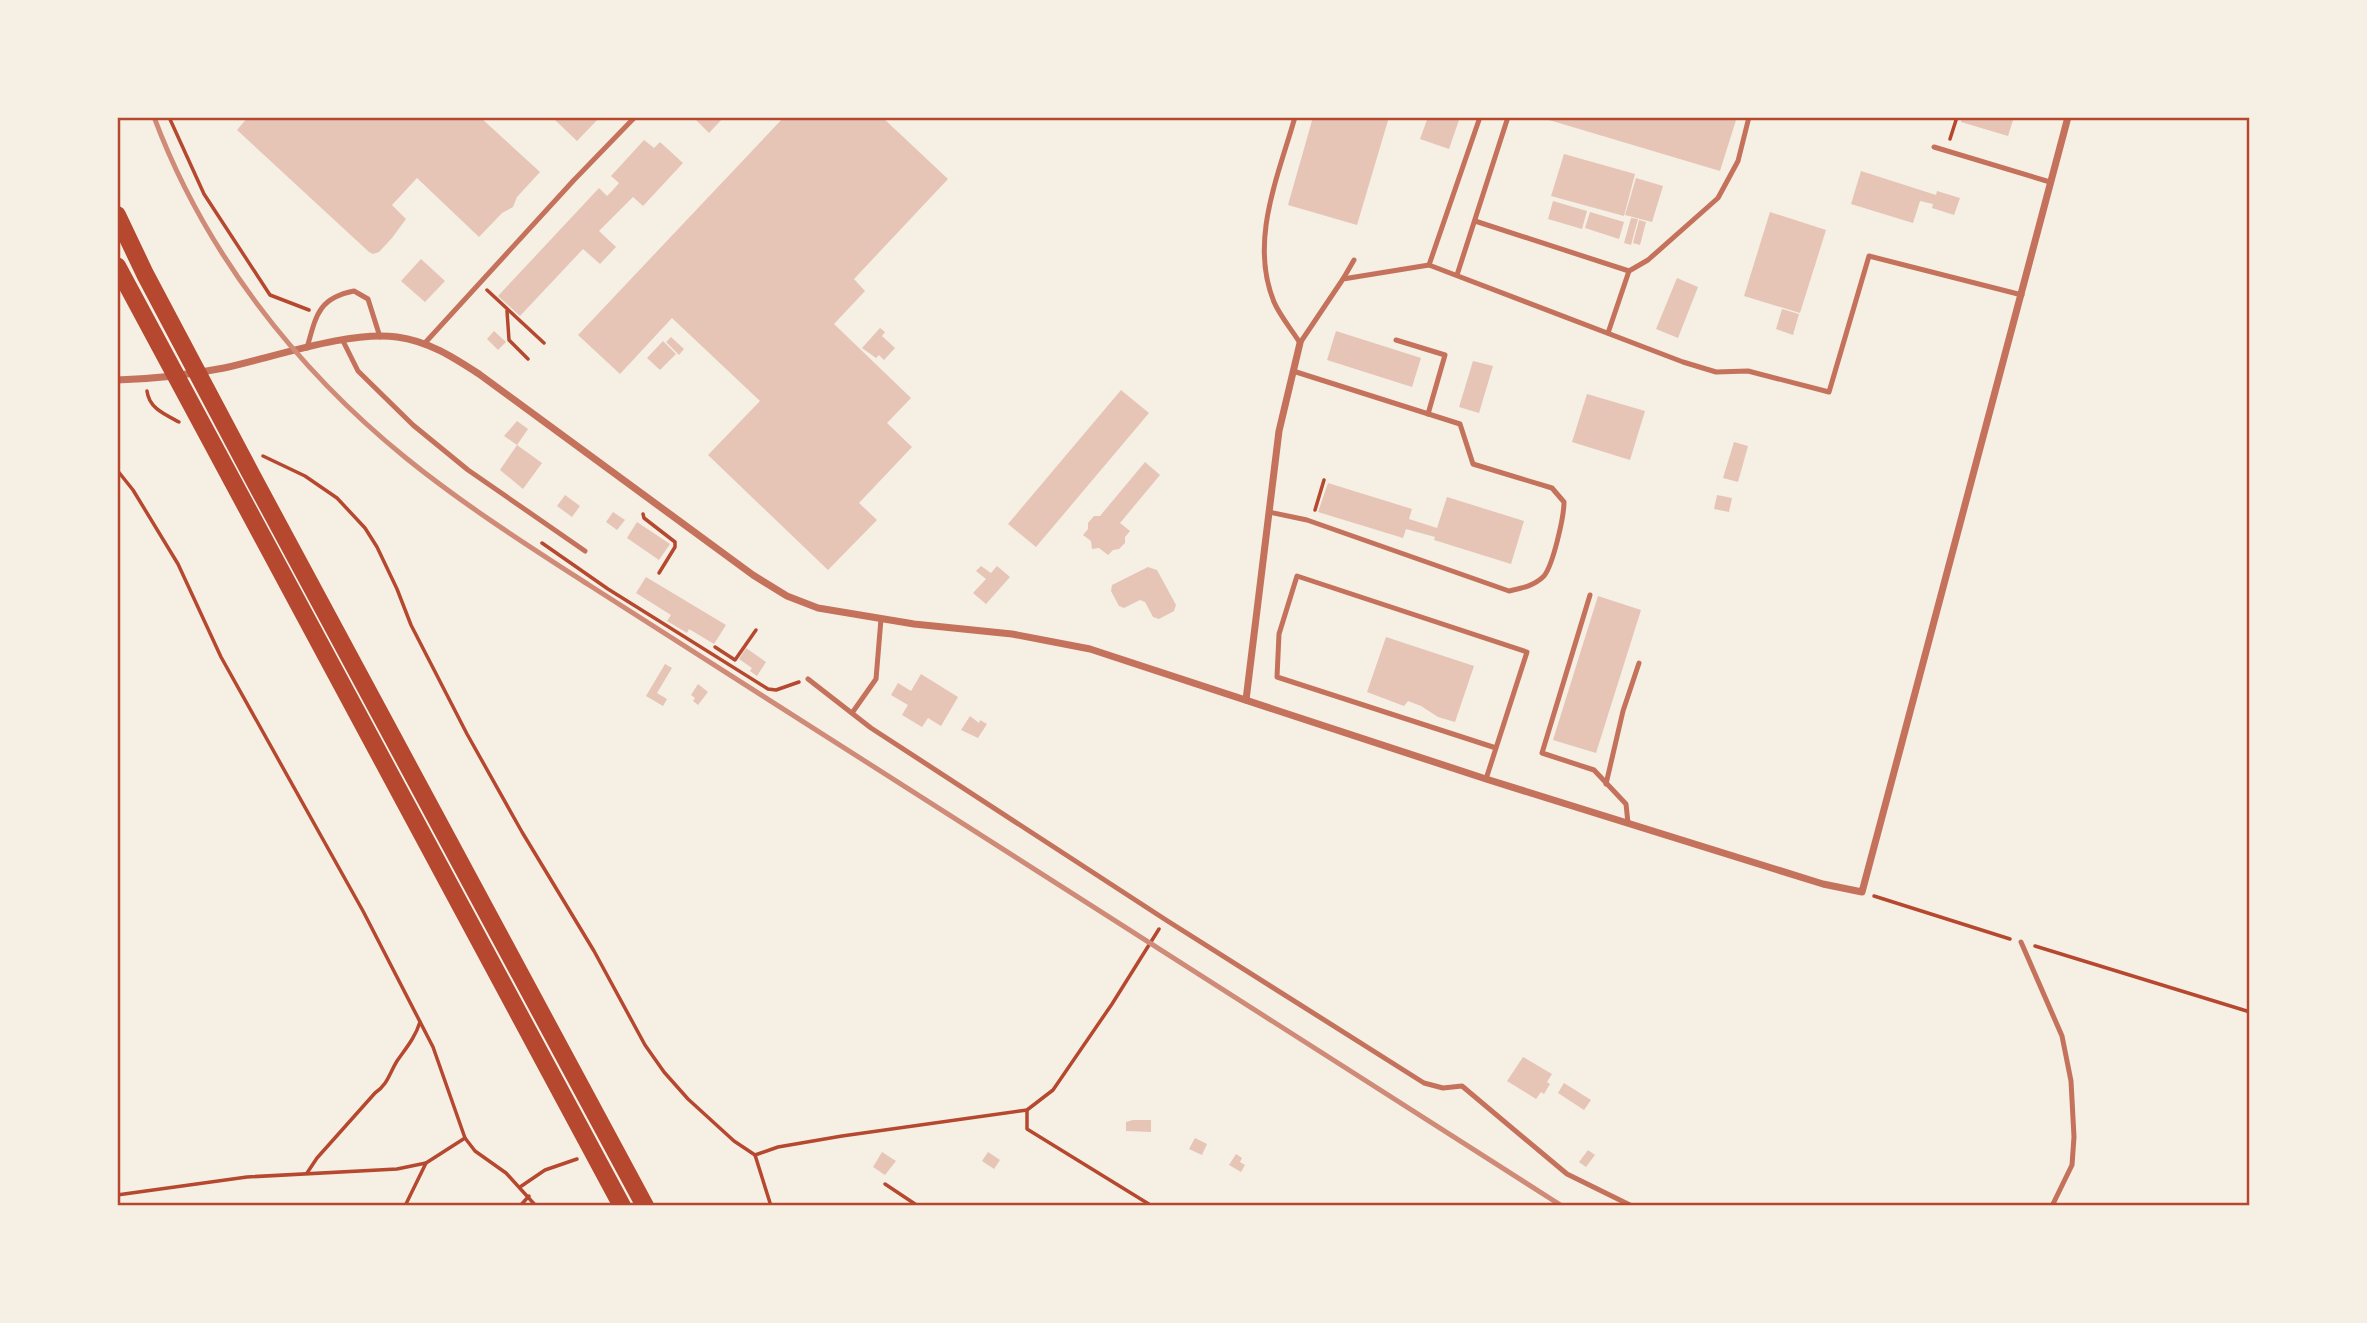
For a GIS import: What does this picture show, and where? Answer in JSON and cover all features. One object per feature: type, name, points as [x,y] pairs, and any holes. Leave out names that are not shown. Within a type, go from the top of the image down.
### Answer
[{"type":"main road","points":[[117,215],[252,476],[645,1206]]},
{"type":"main road","points":[[117,266],[622,1206]]},
{"type":"street","points":[[117,380],[146,379],[223,368],[343,341],[395,336],[424,344],[451,355],[479,374],[772,588],[818,608],[881,619],[1012,634],[1090,649],[1486,779],[1823,884],[1862,892],[2068,117]]},
{"type":"street","points":[[1246,700],[1279,431],[1300,343]]},
{"type":"lane","points":[[424,344],[635,117]]},
{"type":"lane","points":[[1295,117],[1265,222],[1263,244],[1266,272],[1274,303],[1300,343],[1354,260]]},
{"type":"lane","points":[[1429,265],[1480,117]]},
{"type":"lane","points":[[1457,275],[1508,117]]},
{"type":"lane","points":[[1608,333],[1629,271],[1648,260],[1718,198],[1738,161],[1749,117]]},
{"type":"lane","points":[[1934,147],[2050,182]]},
{"type":"lane","points":[[1475,221],[1629,271]]},
{"type":"lane","points":[[1343,279],[1429,265],[1716,372],[1748,372],[1829,392],[1869,256],[2022,295]]},
{"type":"lane","points":[[307,348],[319,314],[328,300],[336,295],[354,291],[368,299],[380,337]]},
{"type":"lane","points":[[1396,340],[1445,355],[1428,414]]},
{"type":"lane","points":[[343,341],[358,371],[413,425],[468,470],[584,551]]},
{"type":"lane","points":[[1269,512],[1311,522],[1509,591],[1532,585],[1546,574],[1564,517],[1564,502],[1552,488],[1473,464],[1460,424],[1293,371]]},
{"type":"lane","points":[[1486,779],[1527,652],[1297,576],[1279,634],[1277,677],[1496,748]]},
{"type":"lane","points":[[1590,595],[1542,753],[1594,770],[1626,804],[1628,823]]},
{"type":"lane","points":[[852,713],[876,678],[881,619]]},
{"type":"lane","points":[[1606,784],[1623,711],[1639,663]]},
{"type":"lane","points":[[808,679],[871,728],[1166,920],[1424,1083],[1443,1088],[1462,1086],[1567,1174],[1632,1206]]},
{"type":"lane","points":[[2021,942],[2062,1036],[2071,1081],[2074,1137],[2072,1165],[2052,1206]]},
{"type":"path","points":[[169,117],[204,194],[270,295],[319,314]]},
{"type":"path","points":[[1947,151],[1957,117]]},
{"type":"path","points":[[479,283],[544,343]]},
{"type":"path","points":[[507,309],[509,340],[528,359]]},
{"type":"path","points":[[146,379],[148,401],[158,411],[179,422]]},
{"type":"path","points":[[260,455],[278,461],[319,485],[337,498],[365,528],[377,547],[411,625],[467,734],[646,1045],[664,1072],[688,1099],[734,1142],[755,1155],[771,1206]]},
{"type":"path","points":[[117,470],[134,490],[178,564],[222,657],[363,911],[433,1047],[465,1138],[475,1150],[506,1173],[536,1206]]},
{"type":"path","points":[[1311,522],[1324,480]]},
{"type":"path","points":[[643,514],[644,518],[675,542],[675,547],[659,573]]},
{"type":"path","points":[[542,543],[608,589],[768,689],[776,690],[808,679]]},
{"type":"path","points":[[715,647],[735,660],[756,630]]},
{"type":"path","points":[[1862,892],[2250,1012]]},
{"type":"path","points":[[755,1155],[778,1147],[829,1138],[1027,1110],[1053,1090],[1166,920]]},
{"type":"path","points":[[307,1174],[317,1158],[375,1093],[386,1085],[396,1063],[415,1038],[420,1022]]},
{"type":"path","points":[[1027,1110],[1027,1129],[1152,1206]]},
{"type":"path","points":[[117,1195],[247,1177],[397,1168],[426,1163],[465,1138]]},
{"type":"path","points":[[520,1187],[545,1170],[578,1159]]},
{"type":"path","points":[[405,1206],[426,1163]]},
{"type":"path","points":[[885,1184],[918,1206]]},
{"type":"path","points":[[520,1206],[529,1196]]},
{"type":"building","points":[[248,117],[480,117],[540,172],[517,197],[513,207],[502,213],[479,237],[417,178],[392,205],[406,219],[379,252],[373,254],[237,130]]},
{"type":"building","points":[[552,117],[600,117],[577,141]]},
{"type":"building","points":[[693,117],[724,117],[709,133]]},
{"type":"building","points":[[784,117],[882,117],[948,179],[854,279],[865,291],[834,324],[911,398],[887,423],[912,447],[859,503],[877,520],[828,570],[708,455],[760,401],[672,318],[620,374],[578,335]]},
{"type":"building","points":[[1313,117],[1389,117],[1357,225],[1288,205]]},
{"type":"building","points":[[1428,117],[1460,117],[1449,149],[1420,139]]},
{"type":"building","points":[[1539,117],[1728,117],[1736,120],[1720,171]]},
{"type":"building","points":[[1962,117],[2014,117],[2008,136],[1961,122]]},
{"type":"building","points":[[644,140],[654,148],[660,142],[683,163],[643,206],[633,197],[599,231],[616,247],[600,264],[583,249],[520,316],[498,296],[599,188],[607,196],[613,190],[619,183],[611,176]]},
{"type":"building","points":[[1564,154],[1635,174],[1624,216],[1551,196]]},
{"type":"building","points":[[1861,171],[1936,195],[1937,191],[1960,198],[1954,215],[1932,208],[1933,204],[1920,201],[1913,223],[1851,204]]},
{"type":"building","points":[[1636,178],[1663,186],[1652,222],[1625,215]]},
{"type":"building","points":[[1553,201],[1587,211],[1582,229],[1548,219]]},
{"type":"building","points":[[1590,212],[1624,222],[1619,239],[1585,228]]},
{"type":"building","points":[[1770,212],[1826,230],[1800,313],[1744,296]]},
{"type":"building","points":[[1631,218],[1638,219],[1631,245],[1624,243]]},
{"type":"building","points":[[1639,220],[1646,222],[1640,245],[1633,243]]},
{"type":"building","points":[[421,259],[445,281],[425,302],[401,281]]},
{"type":"building","points":[[1677,278],[1698,287],[1678,338],[1656,329]]},
{"type":"building","points":[[1782,309],[1799,314],[1793,335],[1776,329]]},
{"type":"building","points":[[880,328],[885,332],[882,336],[895,348],[884,360],[862,348]]},
{"type":"building","points":[[494,331],[506,342],[498,350],[487,339]]},
{"type":"building","points":[[1336,331],[1421,358],[1412,387],[1327,360]]},
{"type":"building","points":[[671,337],[684,349],[679,355],[666,342]]},
{"type":"building","points":[[663,341],[676,354],[660,370],[647,358]]},
{"type":"building","points":[[1473,361],[1493,366],[1479,413],[1459,407]]},
{"type":"building","points":[[1121,390],[1149,413],[1036,547],[1008,524]]},
{"type":"building","points":[[1587,394],[1645,411],[1630,460],[1572,442]]},
{"type":"building","points":[[517,421],[528,429],[517,445],[504,436]]},
{"type":"building","points":[[1734,442],[1748,446],[1738,482],[1723,478]]},
{"type":"building","points":[[517,445],[542,463],[523,489],[500,470]]},
{"type":"building","points":[[1145,462],[1160,475],[1120,523],[1130,531],[1125,537],[1125,543],[1108,555],[1099,548],[1092,549],[1091,541],[1083,535],[1088,529],[1088,523],[1094,516],[1100,516]]},
{"type":"building","points":[[1328,483],[1412,509],[1409,519],[1437,528],[1447,497],[1524,521],[1511,564],[1406,529],[1403,538],[1318,512]]},
{"type":"building","points":[[565,495],[580,506],[572,517],[557,506]]},
{"type":"building","points":[[1717,495],[1732,498],[1729,512],[1714,509]]},
{"type":"building","points":[[613,512],[625,520],[617,530],[606,522]]},
{"type":"building","points":[[637,522],[670,544],[659,560],[627,538]]},
{"type":"building","points":[[981,566],[991,573],[997,566],[1010,577],[986,604],[973,593],[986,579],[976,571]]},
{"type":"building","points":[[1148,567],[1157,570],[1176,605],[1174,611],[1159,619],[1153,617],[1145,602],[1140,600],[1124,608],[1119,606],[1111,591],[1112,585]]},
{"type":"building","points":[[646,577],[726,625],[714,644],[689,629],[687,633],[667,621],[671,615],[636,593]]},
{"type":"building","points":[[1598,596],[1641,610],[1596,753],[1553,740]]},
{"type":"building","points":[[1386,637],[1474,666],[1455,722],[1438,717],[1408,701],[1404,706],[1367,692]]},
{"type":"building","points":[[746,648],[766,662],[757,676],[750,671],[752,668],[739,659]]},
{"type":"building","points":[[665,664],[672,668],[657,693],[667,699],[663,706],[646,696]]},
{"type":"building","points":[[921,674],[958,697],[941,726],[928,718],[922,727],[902,715],[908,705],[891,695],[898,683],[911,691]]},
{"type":"building","points":[[698,684],[708,692],[698,705],[691,695]]},
{"type":"building","points":[[970,716],[979,723],[980,720],[987,724],[978,738],[961,730]]},
{"type":"building","points":[[1523,1057],[1552,1074],[1544,1094],[1541,1092],[1536,1099],[1507,1081]]},
{"type":"building","points":[[1564,1083],[1591,1100],[1584,1110],[1558,1093]]},
{"type":"building","points":[[1151,1120],[1151,1132],[1126,1131],[1126,1122]]},
{"type":"building","points":[[1195,1138],[1207,1144],[1202,1155],[1189,1149]]},
{"type":"building","points":[[1588,1150],[1595,1155],[1586,1167],[1579,1162]]},
{"type":"building","points":[[882,1152],[896,1161],[885,1175],[873,1167]]},
{"type":"building","points":[[988,1152],[1000,1160],[994,1169],[982,1161]]},
{"type":"building","points":[[1236,1154],[1242,1158],[1240,1162],[1245,1165],[1241,1172],[1229,1165]]},
{"type":"railway","points":[[154,117],[199,214],[258,304],[327,386],[406,458],[496,524],[589,585],[1562,1206]]}]
